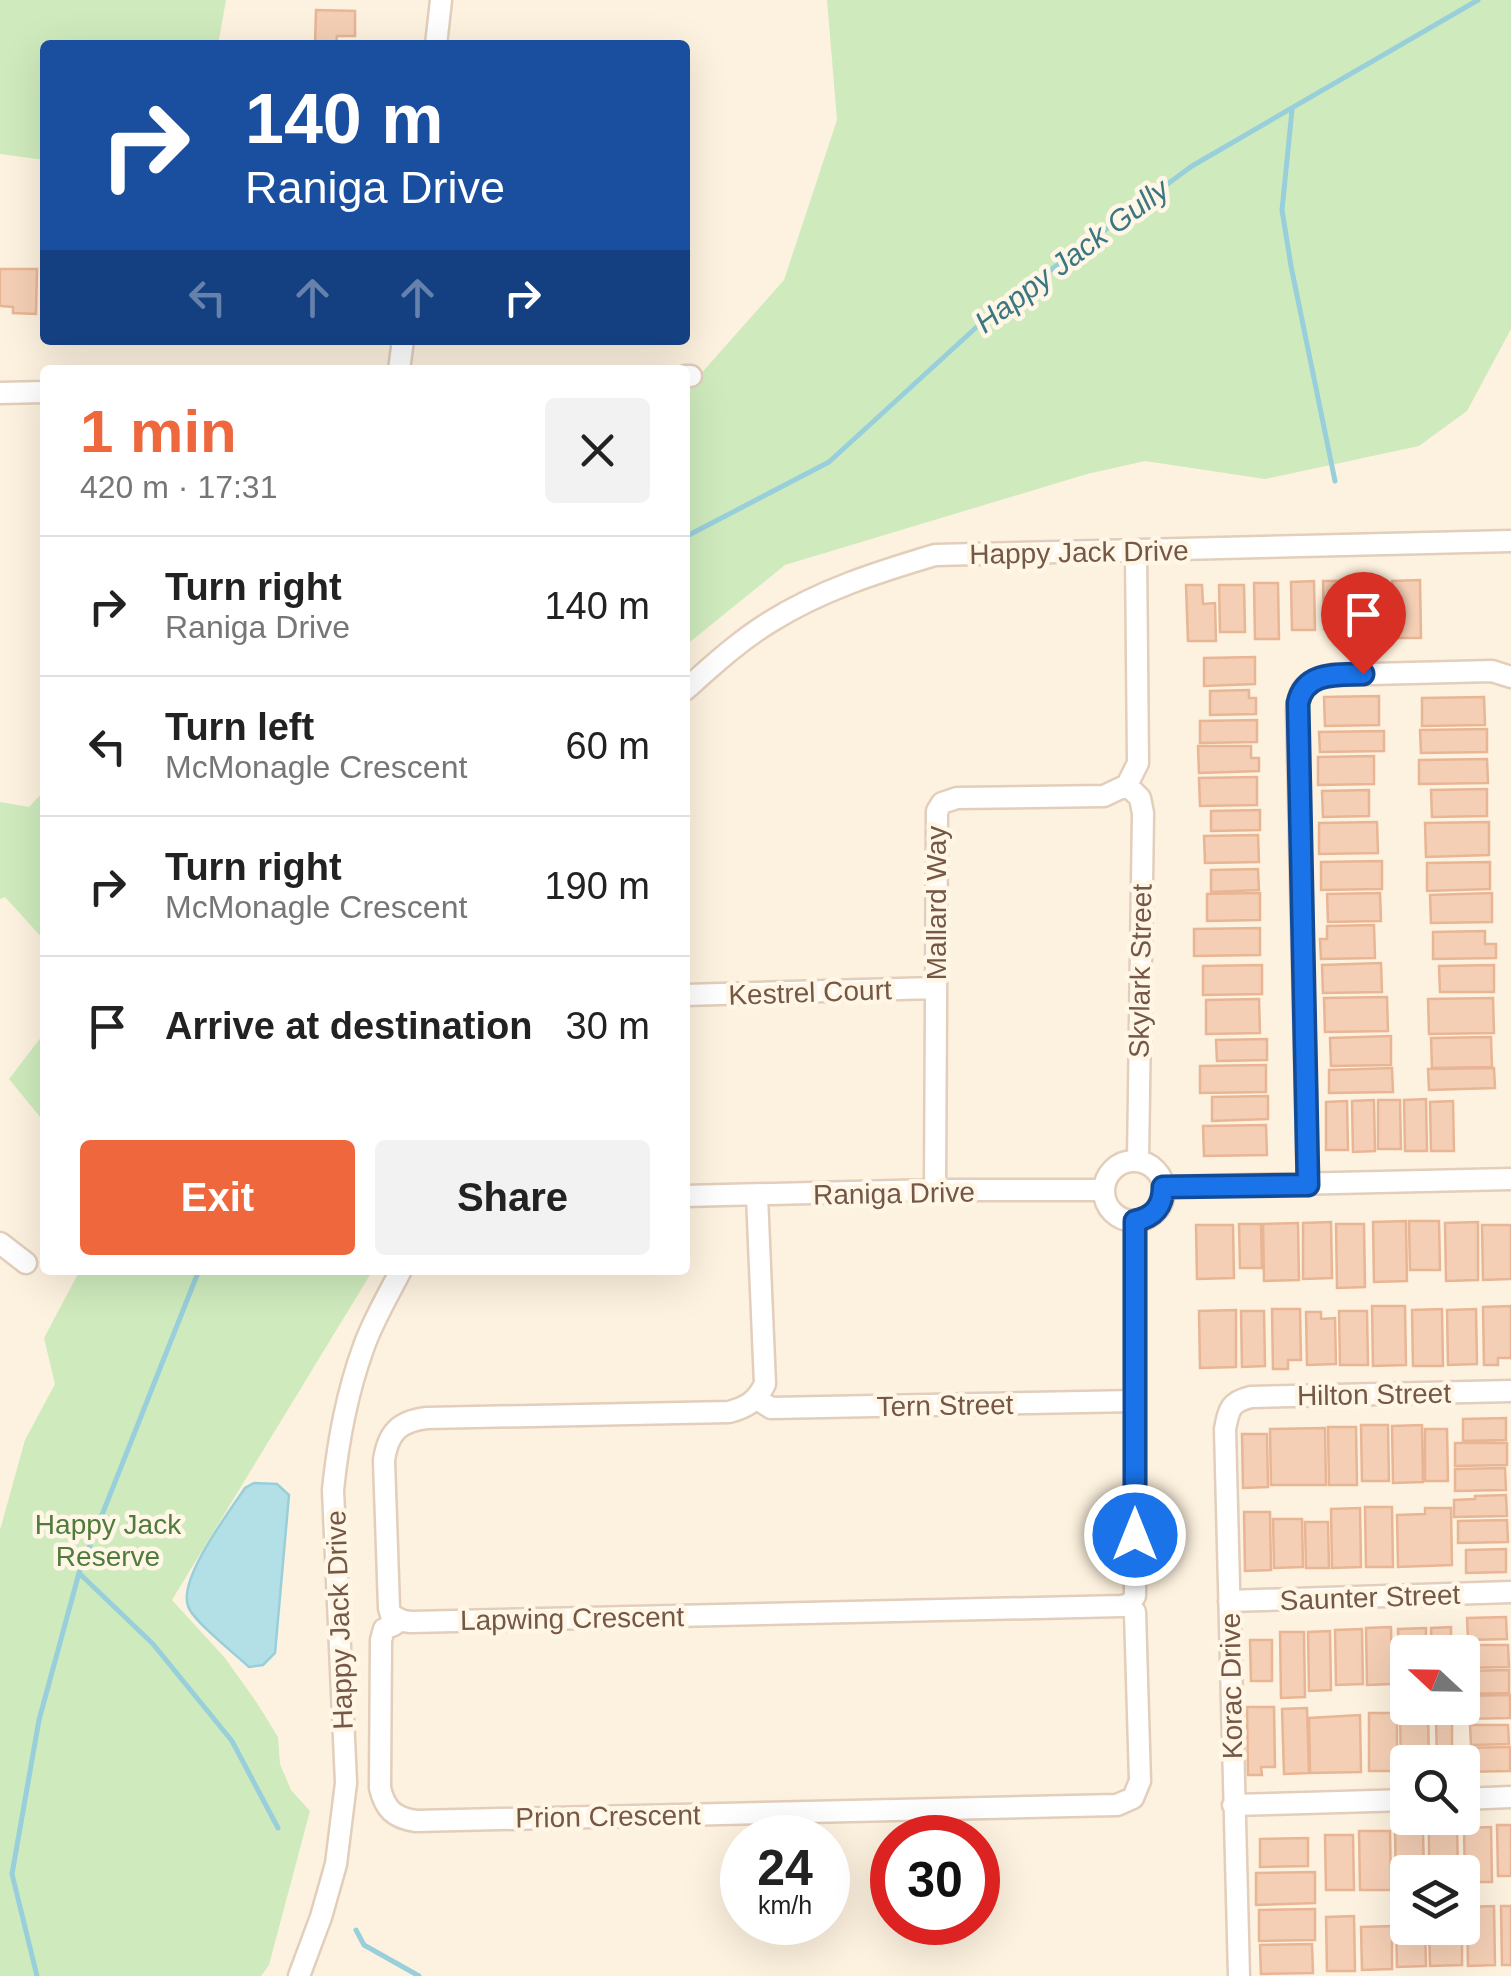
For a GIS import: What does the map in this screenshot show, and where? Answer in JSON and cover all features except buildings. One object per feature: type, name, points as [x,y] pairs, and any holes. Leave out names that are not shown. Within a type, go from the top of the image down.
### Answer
[{"type":"street","points":[[437,40],[441,0]]},
{"type":"street","points":[[0,393],[40,392]]},
{"type":"street","name":"Happy Jack Drive","points":[[690,686],[770,622],[870,574],[935,555],[1511,542]]},
{"type":"street","points":[[1128,785],[1138,763],[1136,552]]},
{"type":"street","points":[[1308,1185],[1297,711],[1300,695],[1308,683],[1331,675],[1492,671],[1511,676]]},
{"type":"street","name":"Mallard Way","points":[[935,1190],[937,811],[942,803],[957,798],[1104,796],[1128,785]]},
{"type":"street","name":"Skylark Street","points":[[1128,785],[1140,798],[1143,813],[1138,1161]]},
{"type":"street","name":"Kestrel Court","points":[[690,995],[935,988]]},
{"type":"street","points":[[1138,1161],[1155,1170],[1163,1187],[1160,1206],[1145,1219],[1126,1220],[1110,1209],[1104,1190],[1106,1180],[1118,1165],[1138,1161]]},
{"type":"street","points":[[1163,1187],[1511,1179]]},
{"type":"street","name":"Raniga Drive","points":[[690,1196],[1104,1190]]},
{"type":"street","points":[[397,1619],[391,1616],[389,1608],[384,1460],[386,1445],[401,1425],[427,1418],[729,1412],[757,1399],[764,1384],[756,1196]]},
{"type":"street","points":[[1130,1604],[1135,1596],[1135,1221]]},
{"type":"street","points":[[0,1243],[26,1263]]},
{"type":"street","name":"Happy Jack Drive","points":[[299,1976],[336,1864],[346,1783],[333,1490],[336,1452],[342,1414],[364,1346],[399,1275]]},
{"type":"street","name":"Hilton Street","points":[[1238,1400],[1511,1391]]},
{"type":"street","name":"Tern Street","points":[[757,1399],[770,1408],[1135,1401]]},
{"type":"street","name":"Korac Drive","points":[[1238,1400],[1228,1412],[1225,1429],[1238,1976]]},
{"type":"street","name":"Saunter Street","points":[[1229,1601],[1511,1592]]},
{"type":"street","name":"Lapwing Crescent","points":[[397,1619],[1130,1604]]},
{"type":"street","name":"Prion Crescent","points":[[397,1619],[384,1629],[381,1640],[380,1788],[390,1812],[416,1821],[1117,1805],[1133,1798],[1140,1781],[1135,1612],[1130,1604]]},
{"type":"street","points":[[1480,1798],[1511,1797]]},
{"type":"street","points":[[1233,1805],[1390,1801]]},
{"type":"green space","points":[[0,0],[226,0],[219,40],[40,40],[40,159],[0,154]]},
{"type":"green space","points":[[827,0],[1511,0],[1511,329],[1467,411],[1419,446],[1265,479],[1145,461],[1087,474],[785,565],[690,642],[690,386],[784,280],[837,120]]},
{"type":"green space","points":[[40,795],[40,936],[5,897],[0,899],[0,802],[29,807]]},
{"type":"green space","points":[[40,1039],[40,1117],[9,1079]]},
{"type":"green space","name":"Happy Jack Reserve","points":[[77,1275],[370,1275],[172,1600],[225,1658],[257,1703],[278,1737],[280,1764],[291,1790],[310,1811],[269,1965],[261,1976],[0,1976],[0,1530],[25,1440],[55,1384],[44,1338]]},
{"type":"water","points":[[254,1483],[277,1484],[289,1495],[275,1653],[263,1665],[249,1667],[191,1612],[187,1594],[207,1546],[245,1488]]},
{"type":"waterway","name":"Happy Jack Gully","points":[[690,534],[829,462],[992,313],[1192,166],[1478,0]]},
{"type":"waterway","points":[[1292,110],[1282,210],[1335,481]]},
{"type":"waterway","name":"Happy Jack Gully","points":[[37,1976],[12,1874],[39,1720],[79,1573],[197,1275]]},
{"type":"waterway","points":[[79,1573],[153,1644],[232,1741],[278,1828]]},
{"type":"waterway","points":[[356,1930],[364,1945],[419,1976]]},
{"type":"route","points":[[1135,1535],[1135,1221],[1145,1219],[1160,1206],[1163,1187],[1308,1185],[1298,703],[1303,688],[1318,677],[1363,674]]}]
